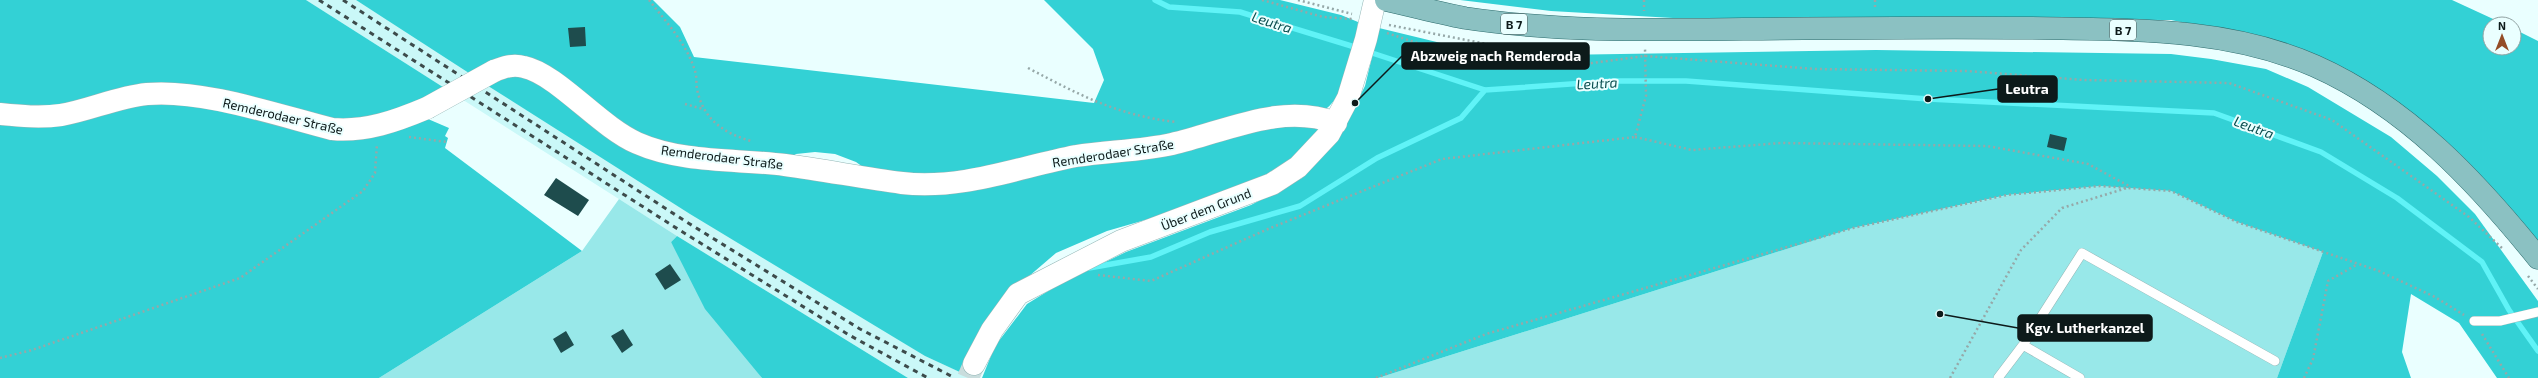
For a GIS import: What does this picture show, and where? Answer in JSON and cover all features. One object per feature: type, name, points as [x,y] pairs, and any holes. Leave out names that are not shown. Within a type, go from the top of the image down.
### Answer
[{"type":"main road","name":"B 7","points":[[1386,0],[1464,18],[1568,27],[1644,30],[1967,28],[2106,30],[2172,32],[2230,40],[2273,50],[2316,67],[2365,93],[2413,127],[2455,164],[2497,207],[2522,256]]},
{"type":"street","name":"Über dem Grund","points":[[974,364],[992,330],[1018,294],[1121,241],[1272,184],[1298,167],[1313,152],[1336,123],[1354,82],[1371,19]]},
{"type":"street","name":"Remderodaer Straße","points":[[0,114],[38,117],[62,115],[116,100],[145,94],[165,93],[208,98],[332,129],[352,131],[390,122],[427,108],[494,71],[514,66],[532,69],[561,88],[614,130],[637,143],[655,149],[695,156],[784,165],[905,183],[969,180],[1028,169],[1076,156],[1147,149],[1259,120],[1312,117],[1336,123]]},
{"type":"lane","points":[[1998,378],[2022,345],[2082,253],[2275,361]]},
{"type":"lane","points":[[2474,321],[2500,321],[2527,316],[2538,312]]},
{"type":"lane","points":[[2022,345],[2080,378]]},
{"type":"path","points":[[649,0],[678,37],[696,72],[698,90],[704,109],[715,125],[731,135],[758,143]]},
{"type":"path","points":[[1262,0],[1323,17],[1371,19],[1383,32],[1447,53],[1469,63],[1498,68],[1554,68],[1645,56],[1815,69],[1968,72],[2084,80],[2229,83],[2332,120],[2522,256],[2538,289]]},
{"type":"path","points":[[1298,0],[1371,19],[1492,45],[1526,49],[1592,50]]},
{"type":"path","points":[[1637,49],[1651,48]]},
{"type":"path","points":[[1635,137],[1646,96],[1645,62]]},
{"type":"path","points":[[1028,68],[1094,103],[1145,118],[1183,122]]},
{"type":"path","points":[[685,104],[704,109]]},
{"type":"path","points":[[1090,275],[1151,281],[1268,229],[1442,159],[1635,137],[1692,150],[1781,143],[1986,146],[2088,164],[2130,187]]},
{"type":"path","points":[[0,358],[32,350],[240,278],[363,192],[376,173],[378,138]]},
{"type":"path","points":[[1376,378],[1486,334],[1853,228],[2008,195],[2100,186],[2171,191],[2237,222],[2359,264],[2435,296],[2474,321],[2510,378]]},
{"type":"path","points":[[1950,378],[2021,250],[2062,208],[2130,187]]},
{"type":"path","points":[[2500,240],[2522,256]]},
{"type":"path","points":[[2304,378],[2313,359],[2328,281],[2359,264]]},
{"type":"shaded area","points":[[0,0],[306,0],[446,89],[424,101],[352,124],[209,93],[61,109],[0,109]]},
{"type":"shaded area","points":[[306,0],[356,0],[925,356],[973,378],[908,378],[677,236]]},
{"type":"shaded area","points":[[356,0],[653,0],[680,27],[694,57],[1094,103],[1104,80],[1093,49],[1044,0],[1280,0],[1341,15],[1358,22],[1352,59],[1343,85],[1337,97],[1321,112],[998,172],[874,175],[856,162],[835,154],[815,152],[796,154],[784,162],[656,146],[546,71],[472,75]]},
{"type":"shaded area","points":[[1460,0],[2452,0],[2487,16],[2482,16],[2482,56],[2522,56],[2522,33],[2538,41],[2538,244],[2459,153],[2404,111],[2221,30],[2171,20],[1673,18],[1551,11]]},
{"type":"shaded area","points":[[1379,28],[1445,44],[1497,52],[1557,55],[1876,50],[2171,54],[2211,59],[2266,69],[2308,87],[2391,137],[2437,176],[2475,214],[2538,301],[2538,378],[2497,378],[2459,323],[2411,294],[2402,352],[2411,378],[2277,378],[2323,252],[2237,222],[2171,191],[2100,186],[2007,195],[1853,228],[1378,378],[982,378],[995,346],[1027,304],[1058,285],[1126,252],[1251,205],[1302,178],[1344,128],[1365,86]]},
{"type":"shaded area","points":[[523,72],[618,137],[888,184],[1260,123],[1319,128],[1294,161],[1211,201],[1107,231],[1056,253],[1021,283],[964,374],[925,356],[690,214],[485,84]]},
{"type":"shaded area","points":[[165,98],[331,134],[421,116],[449,128],[445,136],[448,138],[445,148],[582,251],[379,378],[0,378],[0,120]]},
{"type":"shaded area","points":[[2100,186],[2171,191],[2237,222],[2323,252],[2277,378],[1378,378],[1853,228],[2008,195]]},
{"type":"shaded area","points":[[619,199],[677,236],[671,242],[762,378],[379,378],[582,251]]},
{"type":"shaded area","points":[[677,236],[908,378],[762,378],[705,309],[671,242]]},
{"type":"building","points":[[585,27],[586,46],[570,47],[568,28]]},
{"type":"building","points":[[2050,134],[2067,138],[2064,151],[2047,147]]},
{"type":"building","points":[[556,178],[589,200],[578,216],[544,195]]},
{"type":"building","points":[[670,264],[681,280],[665,290],[655,274]]},
{"type":"building","points":[[623,329],[633,345],[622,353],[611,336]]},
{"type":"building","points":[[566,331],[574,345],[561,353],[553,339]]},
{"type":"waterway","name":"Leutra","points":[[1155,0],[1169,7],[1240,12],[1358,48]]},
{"type":"waterway","name":"Leutra","points":[[1366,51],[1485,90],[1614,81],[1686,81],[1928,99],[2214,113],[2321,152],[2397,198],[2482,262],[2509,310],[2538,351]]},
{"type":"waterway","points":[[1089,268],[1151,257],[1210,232],[1300,206],[1377,158],[1461,118],[1485,90]]},
{"type":"tunnel","points":[[968,378],[974,364]]},
{"type":"railway","points":[[319,0],[681,231],[849,335],[928,378]]},
{"type":"railway","points":[[343,0],[685,221],[860,329],[955,378]]},
{"type":"place","name":"Leutra","points":[[1928,99]]},
{"type":"place","name":"Abzweig nach Remderoda","points":[[1355,103]]},
{"type":"place","name":"Kgv. Lutherkanzel","points":[[1940,314]]}]
